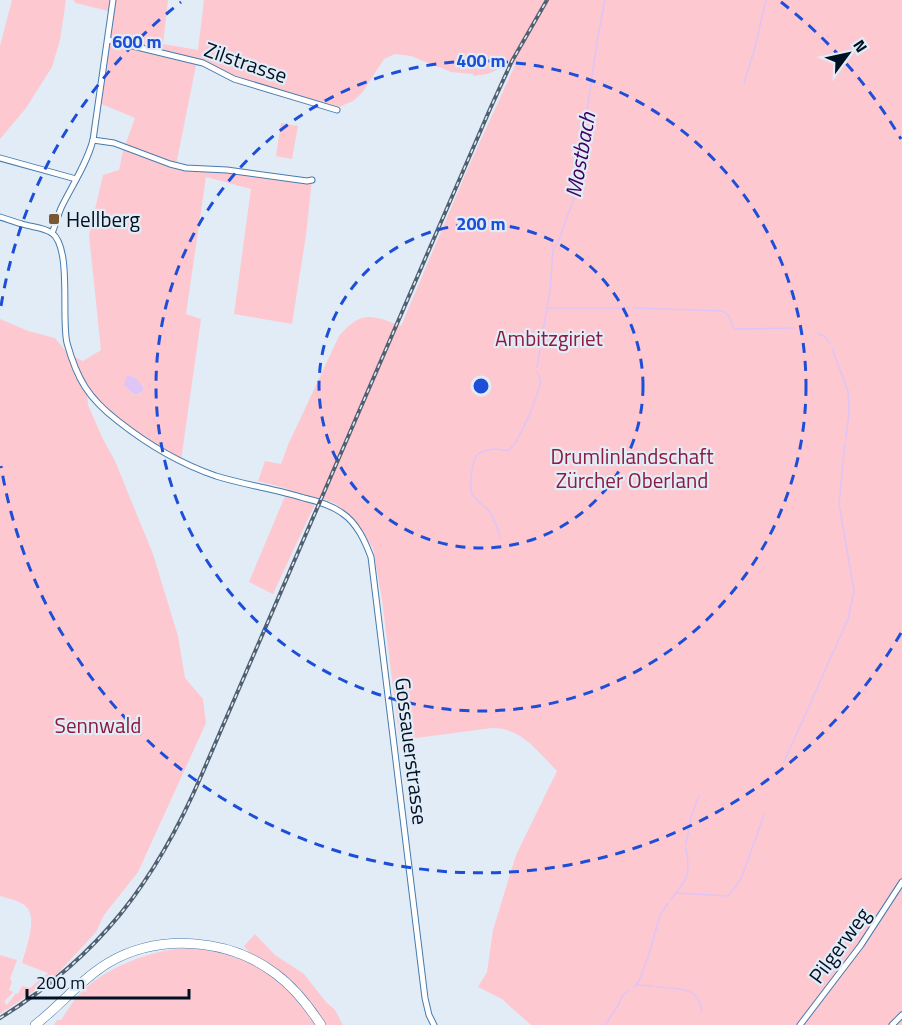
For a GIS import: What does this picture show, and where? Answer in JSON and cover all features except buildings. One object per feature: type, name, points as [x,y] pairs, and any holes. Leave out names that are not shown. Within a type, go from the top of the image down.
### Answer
[{"type":"highway","points":[[35,1025],[89,976],[118,958],[156,946],[191,944],[228,950],[259,963],[277,974],[293,988],[319,1022]]},
{"type":"highway","points":[[46,1025],[64,999]]},
{"type":"street","points":[[0,217],[52,233],[61,208],[91,150],[113,0]]},
{"type":"street","name":"Zilstrasse","points":[[108,40],[203,63],[234,79],[338,110]]},
{"type":"street","points":[[93,140],[114,143],[186,168],[227,170],[307,182],[312,180]]},
{"type":"street","points":[[0,158],[76,178]]},
{"type":"street","name":"Gossauerstrasse","points":[[52,233],[59,242],[63,256],[67,341],[81,381],[102,409],[141,437],[199,469],[217,476],[320,502],[343,513],[357,527],[365,540],[372,557],[425,998],[434,1025]]},
{"type":"street","name":"Pilgerweg","points":[[800,1025],[861,945],[902,882]]},
{"type":"street","points":[[892,1025],[902,1016]]},
{"type":"green space","points":[[12,0],[66,0],[60,40],[52,67],[26,108],[0,139],[0,46]]},
{"type":"green space","name":"Drumlinlandschaft Zürcher Oberland","points":[[73,0],[168,0],[163,44],[198,50],[204,0],[902,0],[902,1025],[531,1025],[502,999],[478,987],[487,972],[493,930],[516,855],[557,771],[528,742],[503,729],[492,728],[416,738],[399,734],[373,548],[353,519],[336,504],[329,501],[326,504],[327,500],[314,497],[314,506],[273,594],[249,582],[288,489],[258,481],[265,461],[281,464],[339,336],[347,328],[354,322],[367,317],[382,319],[401,326],[468,168],[515,65],[507,61],[492,72],[473,76],[473,74],[451,72],[411,56],[395,54],[384,59],[362,93],[353,101],[337,108],[235,77],[197,60],[176,165],[312,180],[292,324],[234,314],[251,189],[206,177],[186,314],[201,319],[181,461],[133,432],[87,392],[88,405],[115,461],[153,554],[178,636],[185,678],[203,699],[206,723],[138,872],[104,915],[96,932],[58,973],[0,1014],[0,955],[17,960],[10,979],[12,982],[9,990],[13,992],[4,1002],[7,1005],[16,993],[18,994],[22,986],[30,988],[48,973],[22,963],[31,923],[28,909],[23,904],[0,896],[0,319],[28,331],[55,338],[68,354],[83,361],[101,350],[89,235],[103,175],[119,170],[135,118],[99,103],[112,12],[76,3]],"holes":[[[130,375],[137,379],[143,387],[143,391],[137,395],[125,386],[127,377]]]},
{"type":"green space","points":[[281,123],[298,126],[292,159],[276,156]]},
{"type":"green space","points":[[255,934],[275,955],[304,974],[335,1010],[343,1025],[54,1025],[57,1020],[61,1020],[77,997],[99,978],[128,962],[159,952],[188,948],[207,950],[263,969],[244,946]]},
{"type":"shaded area","points":[[130,375],[137,379],[143,387],[143,391],[136,395],[124,385],[127,376]]},
{"type":"waterway","name":"Mostbach","points":[[537,367],[550,290],[553,250],[574,198],[605,0]]},
{"type":"waterway","points":[[744,83],[766,0]]},
{"type":"waterway","name":"Mostbach","points":[[547,308],[629,308]]},
{"type":"waterway","name":"Mostbach","points":[[635,308],[723,311],[728,315],[734,329],[795,328]]},
{"type":"waterway","points":[[818,334],[824,336],[830,343]]},
{"type":"waterway","points":[[832,349],[848,391],[849,412],[846,438]]},
{"type":"waterway","name":"Mostbach","points":[[500,537],[491,514],[476,500],[471,491],[475,458],[485,451],[508,450],[512,447],[527,420],[538,390],[540,381],[537,372]]},
{"type":"waterway","points":[[784,762],[848,619],[854,591],[839,504],[845,443]]},
{"type":"waterway","points":[[862,690],[866,693]]},
{"type":"waterway","points":[[686,844],[691,817],[699,795]]},
{"type":"waterway","points":[[676,893],[728,896],[741,879],[764,815]]},
{"type":"waterway","points":[[670,900],[688,872],[686,848]]},
{"type":"waterway","points":[[634,987],[639,981],[649,954],[660,915],[668,903]]},
{"type":"waterway","points":[[637,985],[653,986]]},
{"type":"waterway","points":[[656,987],[686,990],[692,993],[697,997],[702,1012]]},
{"type":"waterway","points":[[605,1025],[622,996],[629,990]]},
{"type":"railway","points":[[0,1018],[36,994],[96,942],[121,913],[165,849],[202,774],[490,109],[512,61],[547,0]]},
{"type":"place","name":"Hellberg","points":[[54,219]]},
{"type":"park label","name":"Ambitzgiriet","points":[[549,338]]},
{"type":"park label","name":"Sennwald","points":[[98,725]]}]
